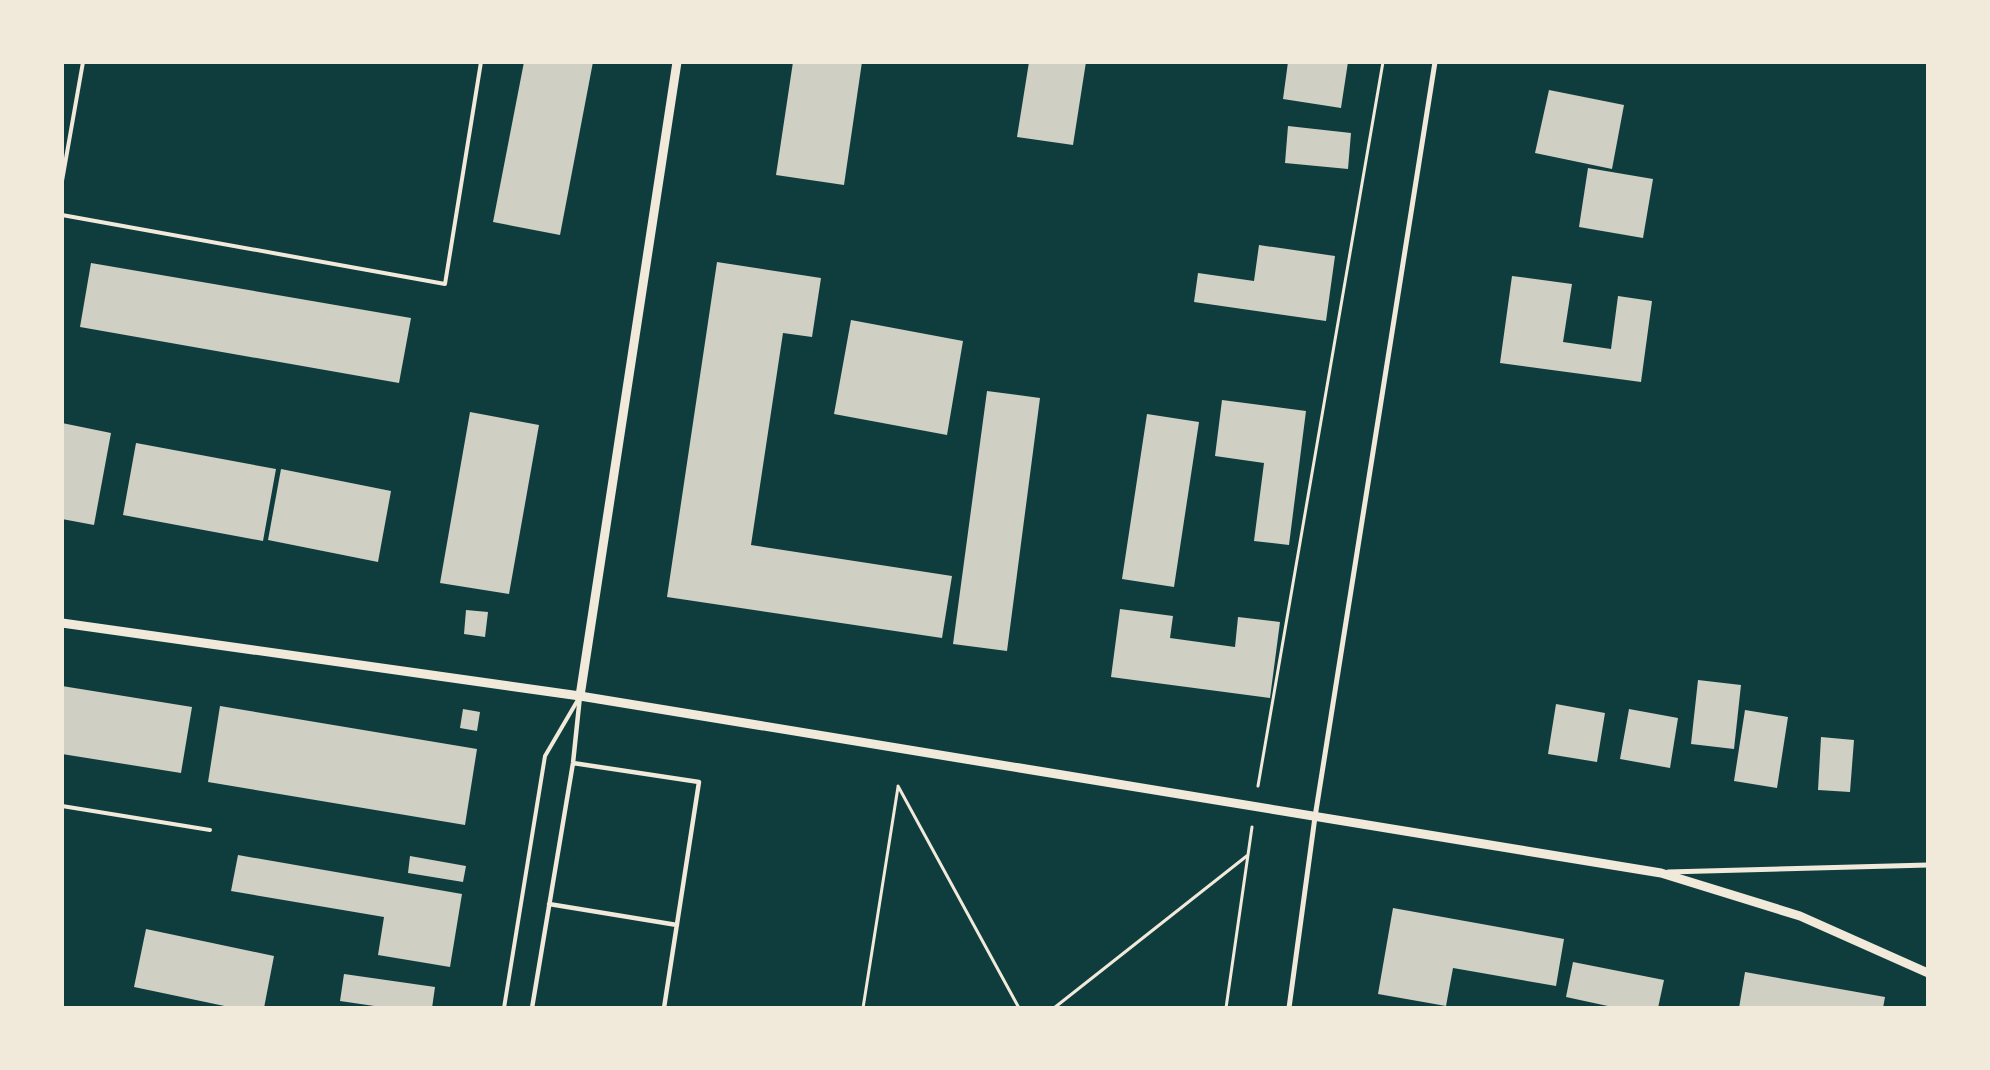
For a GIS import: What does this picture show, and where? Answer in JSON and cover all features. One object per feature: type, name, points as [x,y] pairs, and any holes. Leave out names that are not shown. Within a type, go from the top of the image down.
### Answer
[{"type":"street","points":[[532,1008],[573,762],[580,696],[677,62]]},
{"type":"street","points":[[1288,1008],[1315,816],[1435,62]]},
{"type":"street","points":[[62,623],[580,696],[1661,873],[1800,916],[1928,973]]},
{"type":"street","points":[[573,762],[698,782],[664,1008]]},
{"type":"street","points":[[1661,873],[1928,865]]},
{"type":"street","points":[[549,904],[677,925]]},
{"type":"lane","points":[[62,181],[83,62]]},
{"type":"lane","points":[[62,214],[445,284],[481,62]]},
{"type":"lane","points":[[504,1008],[545,756],[580,696]]},
{"type":"lane","points":[[62,806],[210,830]]},
{"type":"path","points":[[1226,1008],[1255,806],[1383,62]]},
{"type":"path","points":[[863,1008],[898,786],[1019,1008]]},
{"type":"path","points":[[1054,1008],[1248,855]]},
{"type":"building","points":[[524,62],[593,62],[560,235],[493,222]]},
{"type":"building","points":[[793,62],[862,62],[844,185],[776,175]]},
{"type":"building","points":[[1029,62],[1086,62],[1073,145],[1017,137]]},
{"type":"building","points":[[1288,62],[1348,62],[1341,108],[1283,99]]},
{"type":"building","points":[[1549,90],[1624,105],[1612,169],[1535,153]]},
{"type":"building","points":[[1288,126],[1351,133],[1348,169],[1285,163]]},
{"type":"building","points":[[1588,168],[1653,179],[1643,238],[1579,227]]},
{"type":"building","points":[[1259,245],[1335,256],[1326,321],[1194,302],[1198,273],[1254,281]]},
{"type":"building","points":[[717,262],[821,278],[812,337],[783,333],[751,545],[952,576],[942,638],[667,597]]},
{"type":"building","points":[[91,263],[411,318],[399,383],[80,327]]},
{"type":"building","points":[[1512,276],[1572,284],[1563,342],[1611,349],[1618,296],[1652,301],[1641,382],[1500,363]]},
{"type":"building","points":[[851,320],[963,341],[947,435],[834,414]]},
{"type":"building","points":[[987,391],[1040,398],[1007,651],[953,644]]},
{"type":"building","points":[[1222,400],[1306,411],[1289,545],[1254,541],[1264,463],[1215,456]]},
{"type":"building","points":[[470,412],[539,425],[509,594],[440,583]]},
{"type":"building","points":[[1147,414],[1199,422],[1174,587],[1122,579]]},
{"type":"building","points":[[62,423],[111,433],[94,525],[62,519]]},
{"type":"building","points":[[136,443],[276,469],[263,541],[123,515]]},
{"type":"building","points":[[281,469],[391,491],[378,562],[268,540]]},
{"type":"building","points":[[1120,609],[1173,616],[1170,638],[1235,647],[1238,617],[1280,622],[1270,698],[1111,677]]},
{"type":"building","points":[[466,610],[488,612],[485,637],[464,634]]},
{"type":"building","points":[[1698,680],[1741,685],[1734,749],[1691,744]]},
{"type":"building","points":[[62,686],[192,707],[181,773],[62,754]]},
{"type":"building","points":[[1556,704],[1605,713],[1597,762],[1548,754]]},
{"type":"building","points":[[220,706],[477,749],[465,825],[208,782]]},
{"type":"building","points":[[463,709],[480,712],[477,731],[460,728]]},
{"type":"building","points":[[1629,709],[1678,718],[1670,768],[1620,759]]},
{"type":"building","points":[[1745,710],[1788,717],[1777,788],[1734,781]]},
{"type":"building","points":[[1821,737],[1854,740],[1850,792],[1818,790]]},
{"type":"building","points":[[238,855],[462,894],[450,967],[378,955],[384,917],[231,891]]},
{"type":"building","points":[[410,856],[466,866],[463,882],[408,873]]},
{"type":"building","points":[[1393,908],[1564,939],[1556,986],[1453,968],[1446,1006],[1378,994]]},
{"type":"building","points":[[146,929],[274,956],[264,1008],[234,1008],[134,987]]},
{"type":"building","points":[[1573,962],[1664,980],[1658,1008],[1617,1008],[1566,997]]},
{"type":"building","points":[[1745,972],[1885,997],[1883,1008],[1739,1008]]},
{"type":"building","points":[[344,974],[435,987],[432,1008],[388,1008],[340,1001]]}]
